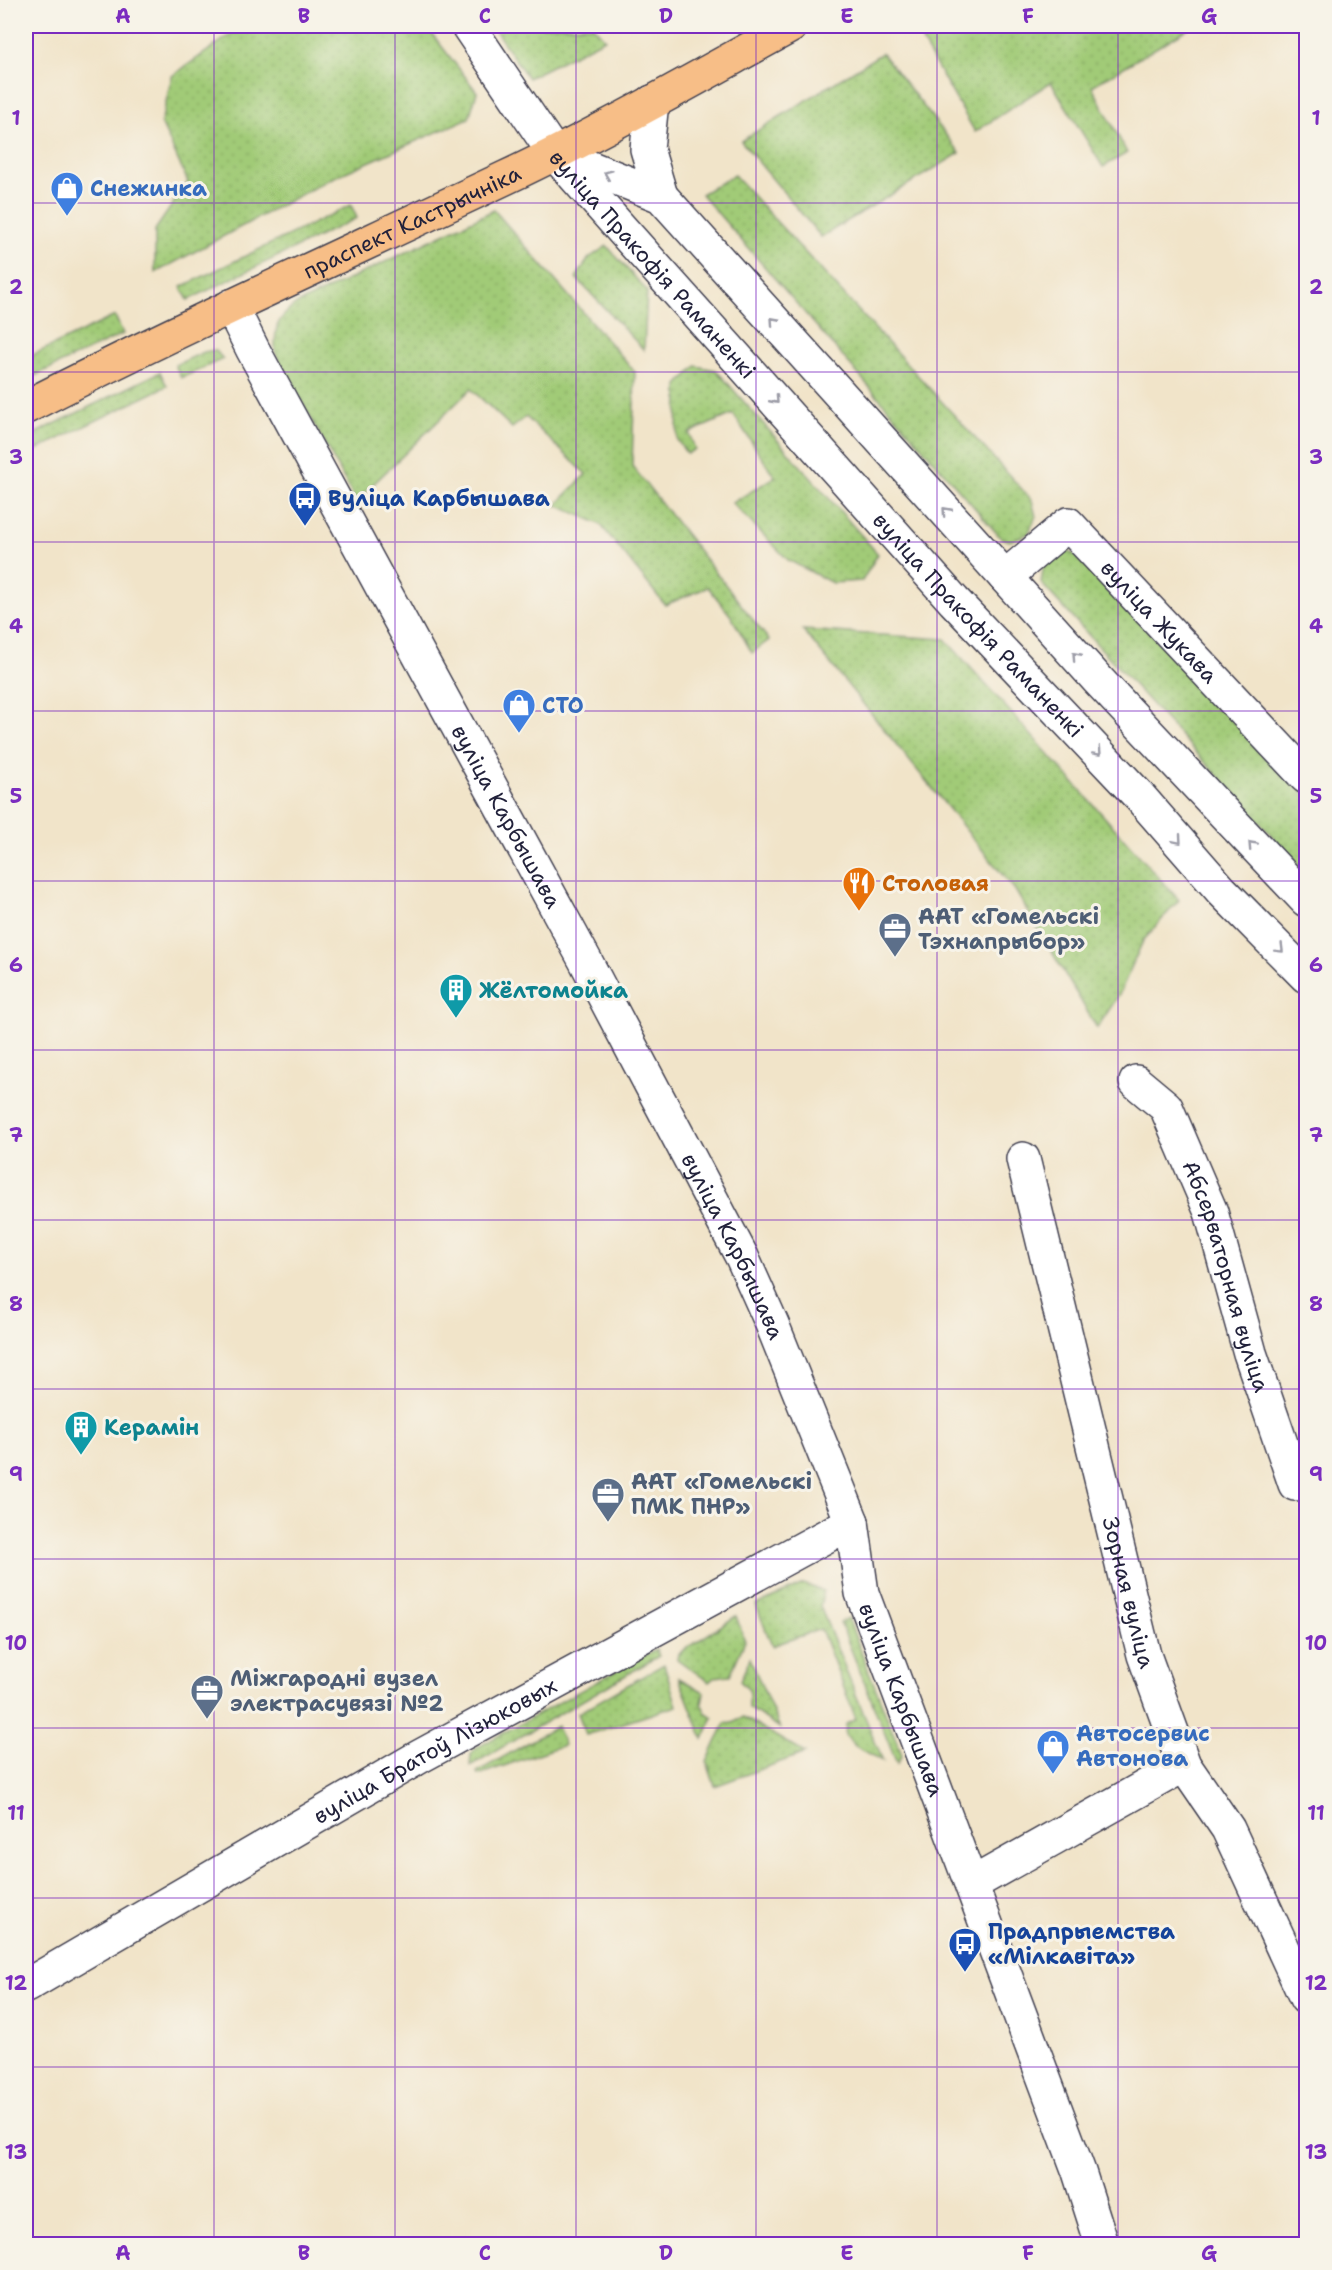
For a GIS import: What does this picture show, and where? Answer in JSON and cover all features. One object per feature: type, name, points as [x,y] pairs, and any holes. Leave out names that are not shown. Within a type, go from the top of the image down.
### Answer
[{"type":"main road","name":"праспект Кастрычніка","points":[[26,407],[231,306],[554,153],[791,26]]},
{"type":"street","points":[[468,26],[554,153]]},
{"type":"street","points":[[652,102],[647,149],[661,196]]},
{"type":"street","name":"вуліца Пракофія Раманенкі","points":[[554,153],[661,196],[1098,680],[1306,900]]},
{"type":"street","name":"вуліца Пракофія Раманенкі","points":[[554,153],[954,601],[1139,796],[1221,890],[1306,976]]},
{"type":"street","name":"вуліца Карбышава","points":[[231,306],[253,351],[585,960],[735,1242],[772,1324],[852,1522],[862,1593],[972,1884],[1078,2172],[1102,2244]]},
{"type":"street","name":"вуліца Жукава","points":[[1005,577],[1068,524],[1306,777]]},
{"type":"street","points":[[1058,710],[1074,714],[1090,708],[1096,700],[1098,680]]},
{"type":"street","name":"Абсерваторная вуліца","points":[[1136,1082],[1166,1107],[1211,1212],[1250,1353],[1295,1484]]},
{"type":"street","name":"Зорная вуліца","points":[[1023,1159],[1144,1655],[1184,1765],[1228,1829],[1306,1998]]},
{"type":"street","name":"вуліца Братоў Лізюковых","points":[[26,1986],[419,1757],[852,1522]]},
{"type":"street","points":[[972,1884],[1184,1765]]},
{"type":"green space","points":[[243,26],[426,26],[477,92],[469,118],[330,179],[155,273],[155,230],[188,182],[161,123],[172,76]]},
{"type":"green space","points":[[492,26],[593,26],[605,39],[528,78]]},
{"type":"green space","points":[[949,26],[1193,26],[1092,86],[1127,153],[1103,167],[1051,82],[975,132],[922,41]]},
{"type":"green space","points":[[882,53],[960,153],[821,237],[741,141]]},
{"type":"green space","points":[[734,175],[1032,500],[1036,517],[1028,534],[1010,541],[1001,538],[701,194]]},
{"type":"green space","points":[[351,205],[357,218],[188,300],[181,287]]},
{"type":"green space","points":[[494,210],[635,372],[632,466],[769,640],[752,653],[731,616],[708,587],[665,605],[600,524],[556,505],[586,474],[526,417],[512,428],[471,389],[356,501],[275,352],[275,336],[280,320],[295,305]]},
{"type":"green space","points":[[607,246],[647,291],[644,350],[576,278],[589,258]]},
{"type":"green space","points":[[115,316],[123,334],[34,376],[26,358]]},
{"type":"green space","points":[[215,350],[223,359],[181,378],[175,365],[204,352]]},
{"type":"green space","points":[[696,366],[716,370],[878,554],[862,581],[832,583],[788,560],[732,503],[775,477],[733,414],[689,433],[695,449],[687,454],[677,440],[678,385]]},
{"type":"green space","points":[[160,372],[167,386],[26,455],[26,438]]},
{"type":"green space","points":[[1069,552],[1076,555],[1306,795],[1306,873],[1041,583],[1044,563],[1055,554]]},
{"type":"green space","points":[[803,630],[945,639],[1179,900],[1143,941],[1119,995],[1097,1028],[1015,890]]},
{"type":"green space","points":[[803,1584],[824,1591],[820,1606],[883,1761],[855,1746],[845,1735],[846,1724],[856,1719],[821,1629],[772,1646],[756,1605]]},
{"type":"green space","points":[[736,1616],[745,1641],[730,1675],[715,1677],[709,1682],[677,1659],[678,1654]]},
{"type":"green space","points":[[848,1618],[902,1755],[897,1764],[840,1622]]},
{"type":"green space","points":[[656,1649],[659,1656],[470,1766],[471,1754],[476,1748]]},
{"type":"green space","points":[[750,1658],[780,1728],[749,1708],[749,1690],[740,1681]]},
{"type":"green space","points":[[664,1664],[677,1706],[586,1735],[578,1713]]},
{"type":"green space","points":[[679,1678],[704,1692],[702,1704],[705,1712],[713,1717],[703,1739]]},
{"type":"green space","points":[[743,1717],[805,1753],[715,1786],[707,1762],[725,1723],[733,1723]]},
{"type":"green space","points":[[557,1726],[564,1745],[478,1775],[477,1772]]},
{"type":"place","name":"Снежинка","points":[[67,217]]},
{"type":"place","name":"Вуліца Карбышава","points":[[305,527]]},
{"type":"place","name":"СТО","points":[[519,734]]},
{"type":"place","name":"Столовая","points":[[859,912]]},
{"type":"place","name":"ААТ «Гомельскі Тэхнапрыбор»","points":[[895,958]]},
{"type":"place","name":"Жёлтомойка","points":[[456,1019]]},
{"type":"place","name":"Керамін","points":[[81,1456]]},
{"type":"place","name":"ААТ «Гомельскі ПМК ПНР»","points":[[608,1523]]},
{"type":"place","name":"Міжгародні вузел электрасувязі №2","points":[[207,1720]]},
{"type":"place","name":"Автосервис Автонова","points":[[1053,1775]]},
{"type":"place","name":"Прадпрыемства «Мілкавіта»","points":[[965,1973]]}]
